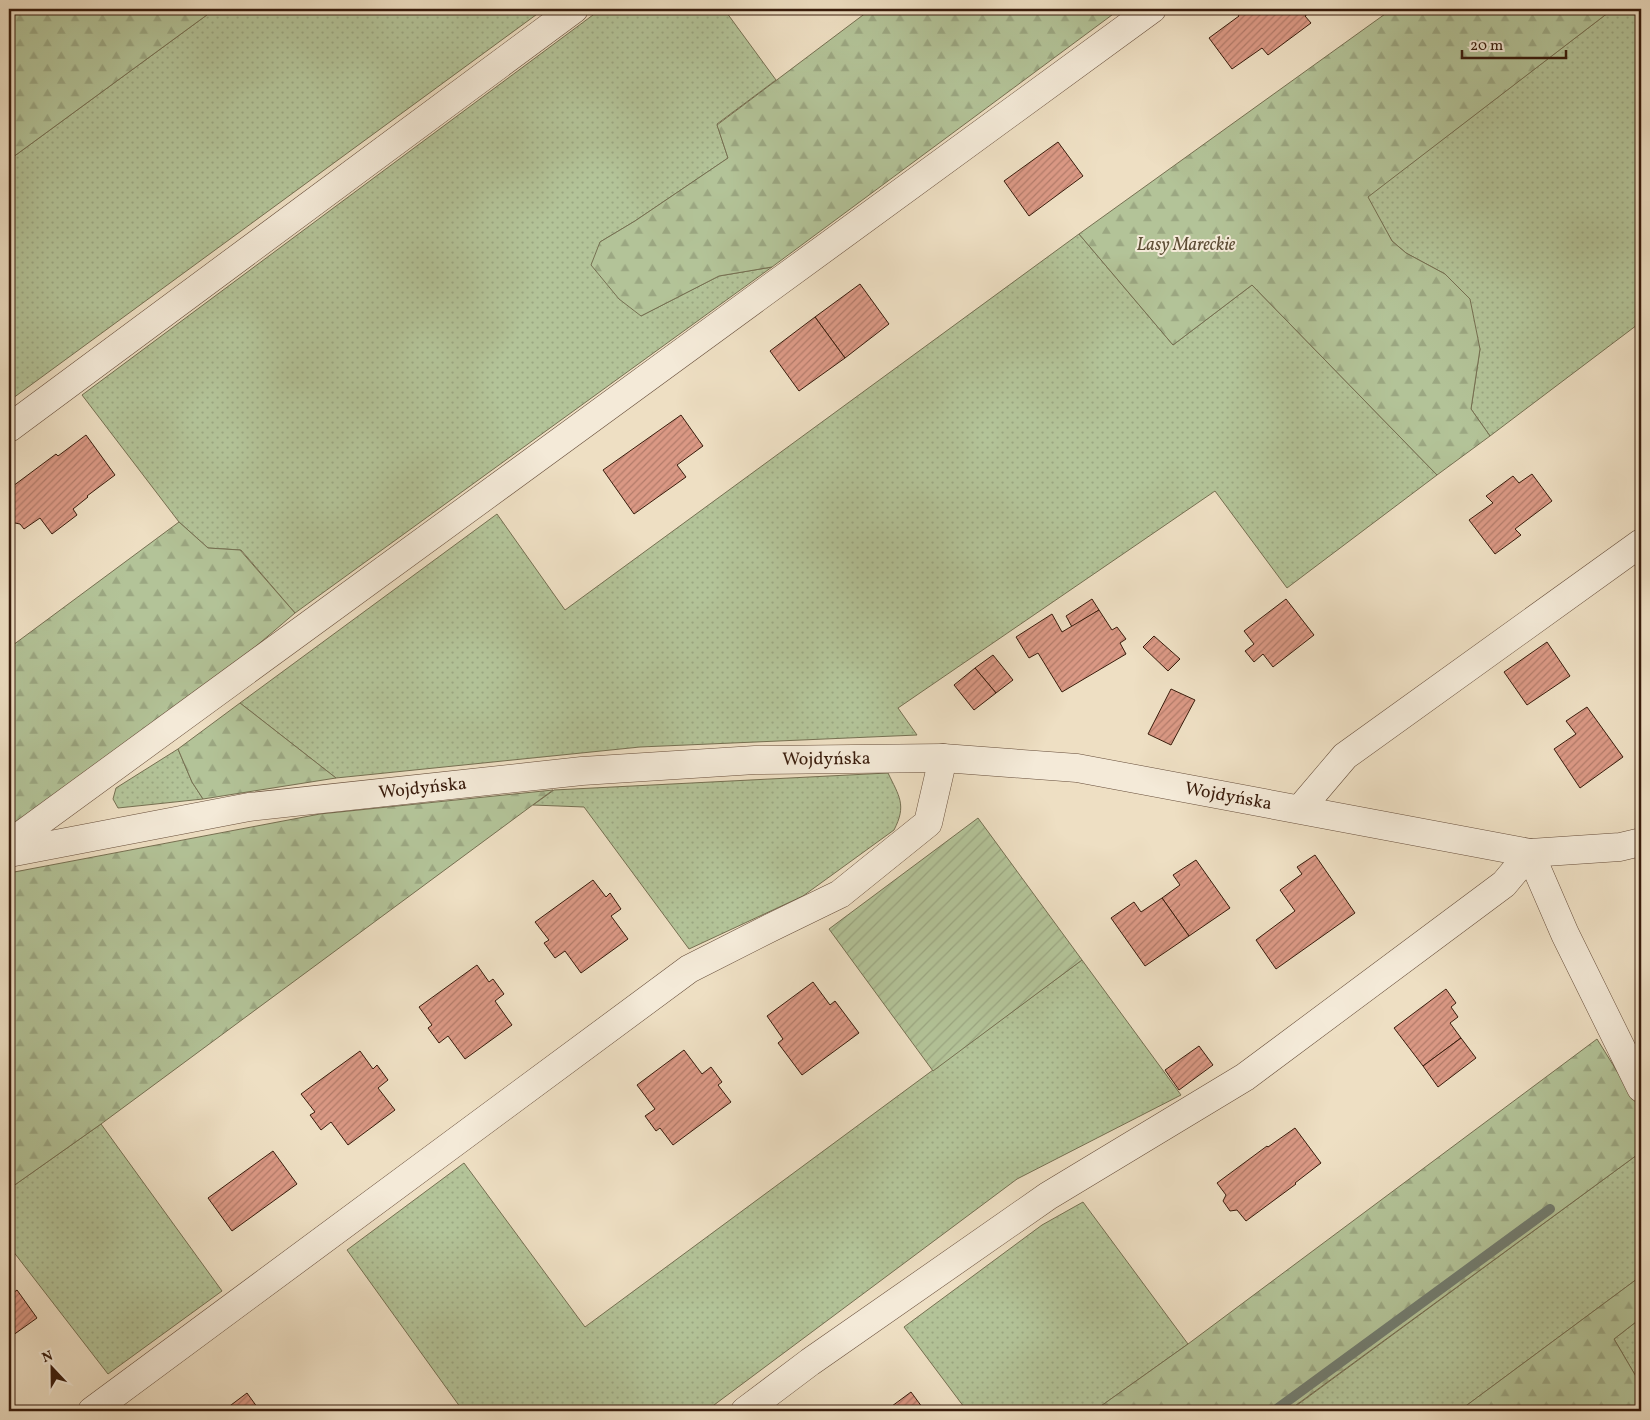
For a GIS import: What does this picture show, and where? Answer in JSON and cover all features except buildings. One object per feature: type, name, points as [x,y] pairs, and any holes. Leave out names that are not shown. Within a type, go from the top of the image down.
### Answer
[{"type":"street","points":[[9,428],[574,9]]},
{"type":"street","points":[[9,844],[1152,9]]},
{"type":"street","points":[[1300,809],[1345,756],[1641,543]]},
{"type":"street","points":[[92,1411],[690,969],[840,894],[928,823],[942,758]]},
{"type":"street","name":"Wojdyńska","points":[[9,853],[249,807],[582,771],[755,760],[942,758],[1077,768],[1530,853],[1620,847],[1641,842]]},
{"type":"street","points":[[745,1411],[810,1362],[1048,1196],[1245,1077],[1504,884],[1530,853],[1565,934],[1641,1088]]},
{"type":"green space","points":[[9,9],[215,9],[9,160]]},
{"type":"green space","points":[[215,9],[544,9],[9,401],[9,160]]},
{"type":"green space","points":[[601,9],[724,9],[776,80],[717,124],[728,158],[635,221],[600,242],[641,316],[719,276],[772,267],[295,613],[241,550],[208,548],[179,522],[82,395]]},
{"type":"green space","points":[[871,9],[1120,9],[772,267],[719,276],[641,316],[619,299],[591,265],[600,242],[635,221],[728,158],[717,125]]},
{"type":"green space","name":"Lasy Mareckie","points":[[1392,9],[1613,9],[1368,197],[1392,241],[1406,253],[1445,274],[1470,299],[1480,349],[1471,409],[1490,436],[1437,475],[1252,285],[1173,345],[1079,234]]},
{"type":"green space","points":[[1613,9],[1641,9],[1641,331],[1637,325],[1490,436],[1471,409],[1480,349],[1445,274],[1406,253],[1392,241],[1367,197]]},
{"type":"green space","points":[[1079,234],[1173,345],[1252,285],[1437,475],[1287,588],[1215,491],[898,708],[917,735],[640,747],[336,778],[240,703],[497,514],[565,610]]},
{"type":"green space","points":[[179,522],[208,548],[240,550],[295,613],[234,665],[9,828],[9,648]]},
{"type":"green space","points":[[240,703],[336,778],[203,799],[192,782],[178,749]]},
{"type":"green space","points":[[178,749],[192,782],[203,799],[118,808],[113,799],[116,788]]},
{"type":"green space","points":[[888,773],[901,807],[894,830],[803,896],[689,949],[584,807],[533,805],[554,790]]},
{"type":"green space","points":[[553,790],[101,1124],[9,1189],[9,873],[320,814]]},
{"type":"green space","points":[[978,818],[1082,960],[933,1071],[829,929]]},
{"type":"green space","points":[[1082,960],[1181,1095],[1017,1179],[706,1411],[463,1411],[347,1250],[464,1163],[585,1327]]},
{"type":"green space","points":[[1597,1039],[1633,1097],[1641,1114],[1641,1152],[1288,1411],[1094,1411],[1188,1344]]},
{"type":"green space","points":[[101,1124],[222,1291],[108,1374],[9,1246],[9,1189]]},
{"type":"green space","points":[[1641,1152],[1641,1276],[1459,1411],[1289,1411]]},
{"type":"green space","points":[[1083,1202],[1188,1344],[1094,1411],[967,1411],[904,1327],[1042,1225]]},
{"type":"green space","points":[[1641,1276],[1641,1318],[1614,1339],[1641,1385],[1641,1411],[1459,1411]]},
{"type":"green space","points":[[1641,1318],[1641,1385],[1614,1339]]},
{"type":"waterway","points":[[1274,1411],[1550,1209]]}]
